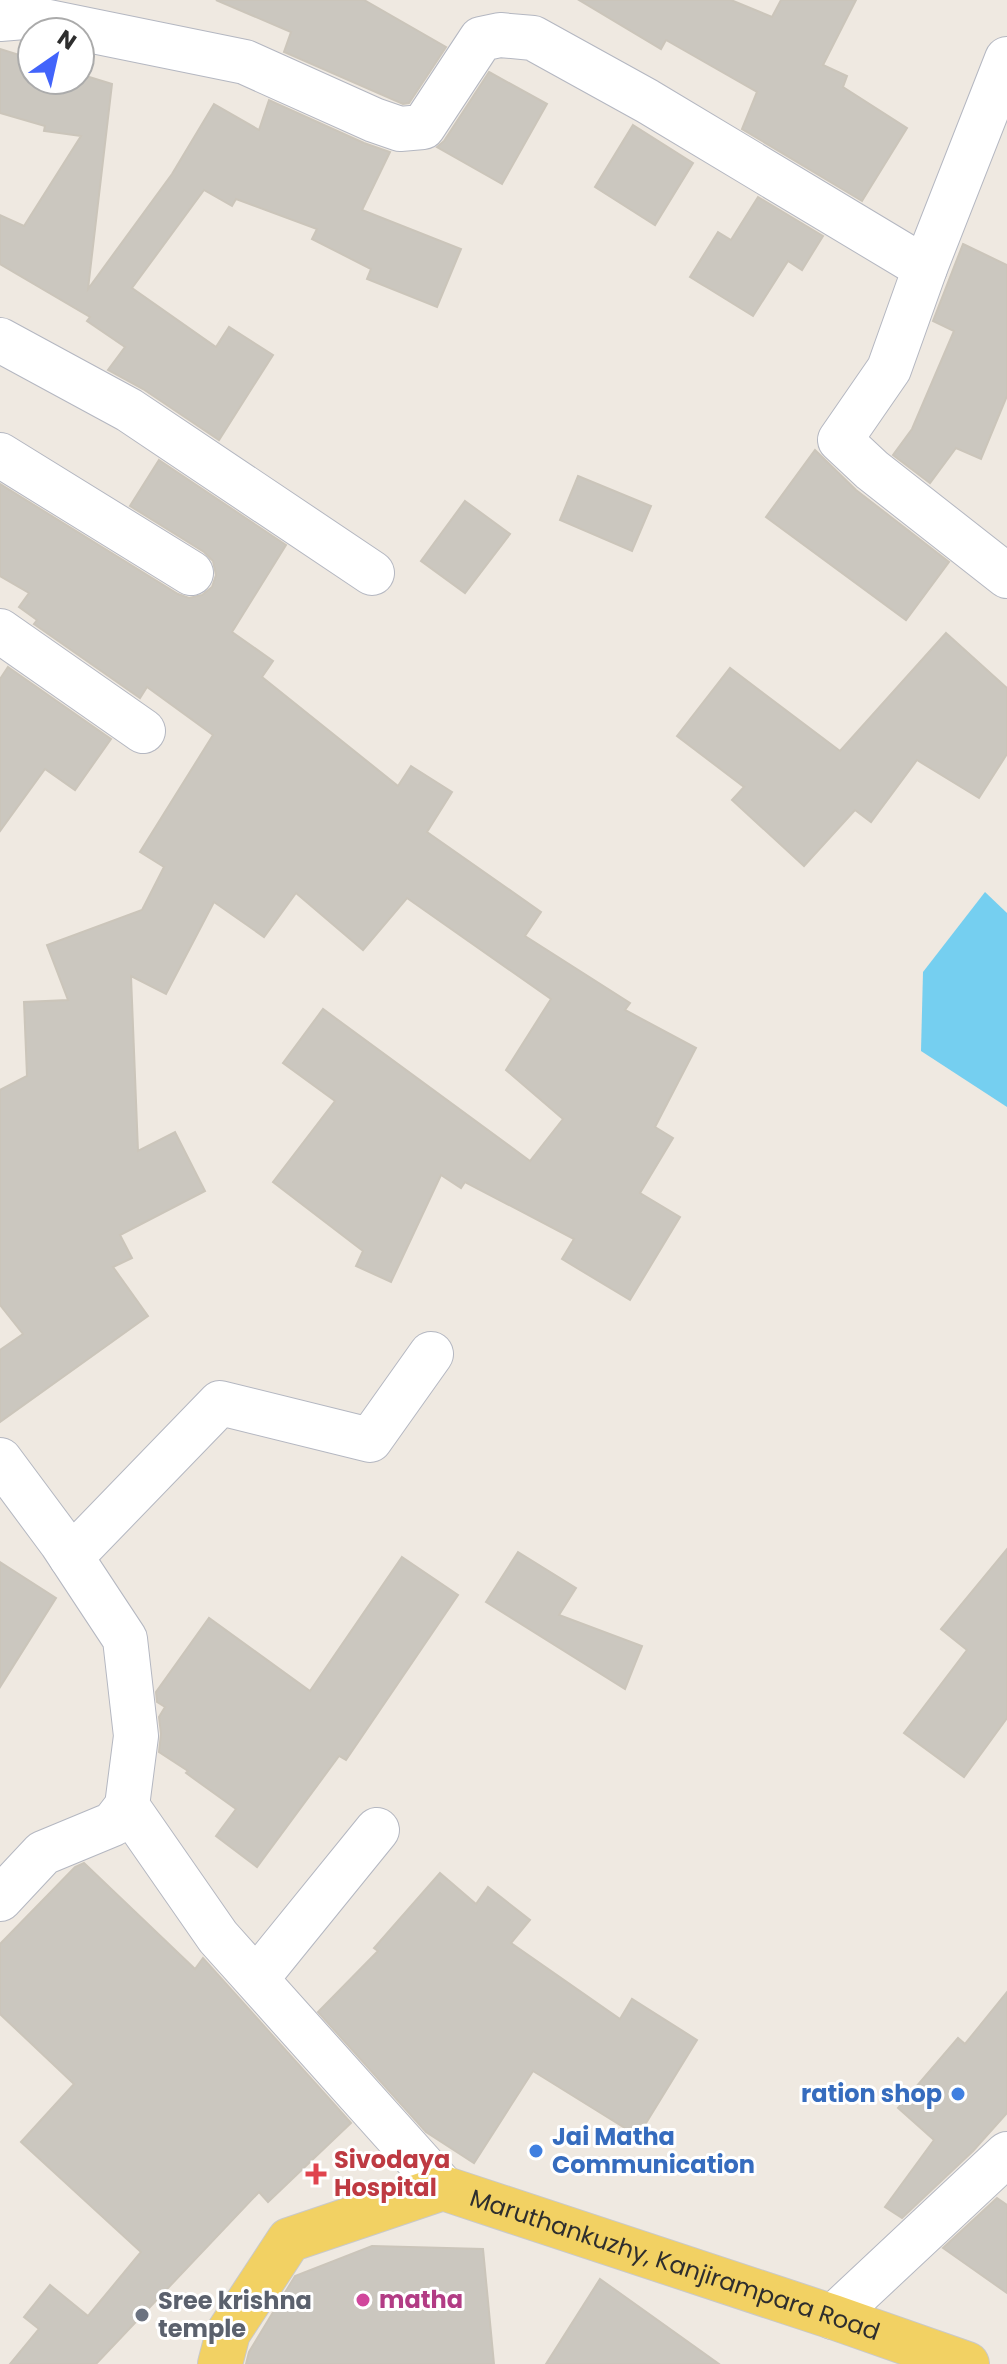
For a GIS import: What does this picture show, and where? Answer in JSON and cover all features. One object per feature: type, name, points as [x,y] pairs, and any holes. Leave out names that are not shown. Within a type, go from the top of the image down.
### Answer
[{"type":"main road","name":"Maruthankuzhy, Kanjirampara Road","points":[[220,2364],[228,2333],[289,2240],[443,2188],[967,2364]]},
{"type":"street","points":[[0,19],[24,17],[245,62],[400,129],[423,127],[481,39],[500,35],[533,38],[647,101],[925,268]]},
{"type":"street","points":[[1007,59],[889,369],[840,440],[872,470],[1007,576]]},
{"type":"street","points":[[0,340],[129,410],[372,573]]},
{"type":"street","points":[[0,455],[191,573]]},
{"type":"street","points":[[0,631],[143,731]]},
{"type":"street","points":[[71,1557],[220,1403],[370,1440],[431,1354]]},
{"type":"street","points":[[0,1460],[71,1557],[125,1639],[136,1736],[127,1806],[113,1824],[43,1853],[0,1899]]},
{"type":"street","points":[[127,1806],[218,1937],[443,2188]]},
{"type":"street","points":[[257,1978],[377,1830]]},
{"type":"street","points":[[833,2317],[1007,2154]]},
{"type":"water","points":[[985,892],[1007,913],[1007,1107],[921,1051],[923,972]]},
{"type":"building","points":[[216,0],[364,0],[446,47],[409,103],[403,104],[284,52],[291,32]]},
{"type":"building","points":[[579,0],[731,0],[772,17],[781,0],[856,0],[823,65],[847,76],[843,87],[907,128],[862,201],[742,129],[757,92],[666,40],[661,49]]},
{"type":"building","points":[[0,49],[16,54],[16,96],[96,96],[96,79],[112,84],[88,289],[172,174],[214,104],[259,130],[269,100],[390,152],[362,210],[461,249],[437,307],[367,279],[371,269],[312,239],[317,229],[236,199],[232,206],[204,190],[132,288],[216,347],[229,327],[273,355],[219,440],[143,389],[108,370],[125,347],[87,321],[90,317],[0,264],[0,215],[24,226],[81,136],[44,131],[45,126],[0,113]]},
{"type":"building","points":[[489,72],[547,104],[502,184],[437,147]]},
{"type":"building","points":[[633,125],[693,163],[655,225],[595,187]]},
{"type":"building","points":[[758,197],[823,236],[802,270],[788,261],[753,316],[690,277],[718,232],[731,240]]},
{"type":"building","points":[[963,244],[1007,265],[1007,396],[981,459],[956,448],[930,483],[893,455],[912,429],[954,331],[933,321]]},
{"type":"building","points":[[815,450],[856,490],[949,562],[906,620],[766,517]]},
{"type":"building","points":[[159,460],[286,545],[232,632],[273,661],[262,677],[398,786],[411,766],[452,792],[427,832],[541,912],[525,936],[630,1003],[625,1010],[696,1048],[655,1127],[673,1138],[640,1193],[680,1217],[630,1300],[562,1259],[574,1239],[465,1182],[461,1188],[441,1175],[391,1282],[356,1266],[363,1251],[273,1182],[335,1101],[283,1063],[323,1009],[530,1161],[563,1119],[506,1070],[551,999],[407,898],[363,950],[296,893],[264,937],[214,902],[166,994],[131,976],[138,1151],[175,1132],[205,1191],[120,1235],[132,1258],[113,1267],[148,1316],[0,1422],[0,1350],[23,1334],[0,1305],[0,1090],[27,1076],[24,1002],[68,1000],[47,945],[142,910],[164,867],[140,852],[213,735],[147,687],[140,698],[34,624],[37,620],[19,607],[29,593],[0,576],[0,484],[178,594],[189,598],[202,595],[212,587],[216,575],[213,561],[204,552],[130,506]]},
{"type":"building","points":[[578,476],[651,506],[632,551],[560,520]]},
{"type":"building","points":[[465,501],[510,534],[465,593],[421,561]]},
{"type":"building","points":[[946,633],[1007,688],[1007,754],[979,798],[917,760],[871,822],[855,810],[804,866],[732,800],[744,787],[677,736],[730,668],[840,751]]},
{"type":"building","points":[[8,667],[111,739],[75,790],[45,769],[0,831],[0,679]]},
{"type":"building","points":[[1007,1549],[1007,1718],[964,1777],[904,1733],[967,1650],[941,1629]]},
{"type":"building","points":[[518,1552],[576,1588],[559,1615],[642,1646],[625,1689],[486,1602]]},
{"type":"building","points":[[402,1557],[458,1595],[346,1760],[339,1756],[257,1867],[216,1836],[236,1809],[159,1752],[159,1717],[165,1707],[157,1702],[156,1692],[209,1618],[310,1691]]},
{"type":"building","points":[[0,1562],[56,1598],[0,1687]]},
{"type":"building","points":[[84,1863],[195,1969],[203,1958],[351,2123],[268,2202],[259,2192],[96,2364],[10,2364],[39,2329],[24,2317],[50,2285],[88,2316],[141,2252],[21,2142],[74,2084],[0,2014],[0,1944],[75,1867]]},
{"type":"building","points":[[440,1873],[476,1904],[488,1887],[530,1920],[511,1943],[620,2019],[632,1999],[697,2040],[638,2136],[533,2071],[474,2163],[426,2132],[318,2012],[378,1951],[374,1948]]},
{"type":"building","name":"ration shop","points":[[1007,1992],[1007,2113],[973,2151],[902,2218],[885,2207],[934,2140],[898,2108],[958,2038],[965,2044]]},
{"type":"building","points":[[997,2198],[1007,2205],[1007,2293],[943,2248]]},
{"type":"building","points":[[372,2246],[483,2249],[494,2364],[246,2364],[249,2352],[295,2276]]},
{"type":"building","points":[[600,2279],[719,2364],[546,2364]]},
{"type":"place","name":"ration shop","points":[[958,2094]]},
{"type":"place","name":"Jai Matha Communication","points":[[536,2151]]},
{"type":"place","name":"Sivodaya Hospital","points":[[316,2174]]},
{"type":"place","name":"matha","points":[[363,2300]]},
{"type":"place","name":"Sree krishna temple","points":[[142,2315]]}]
